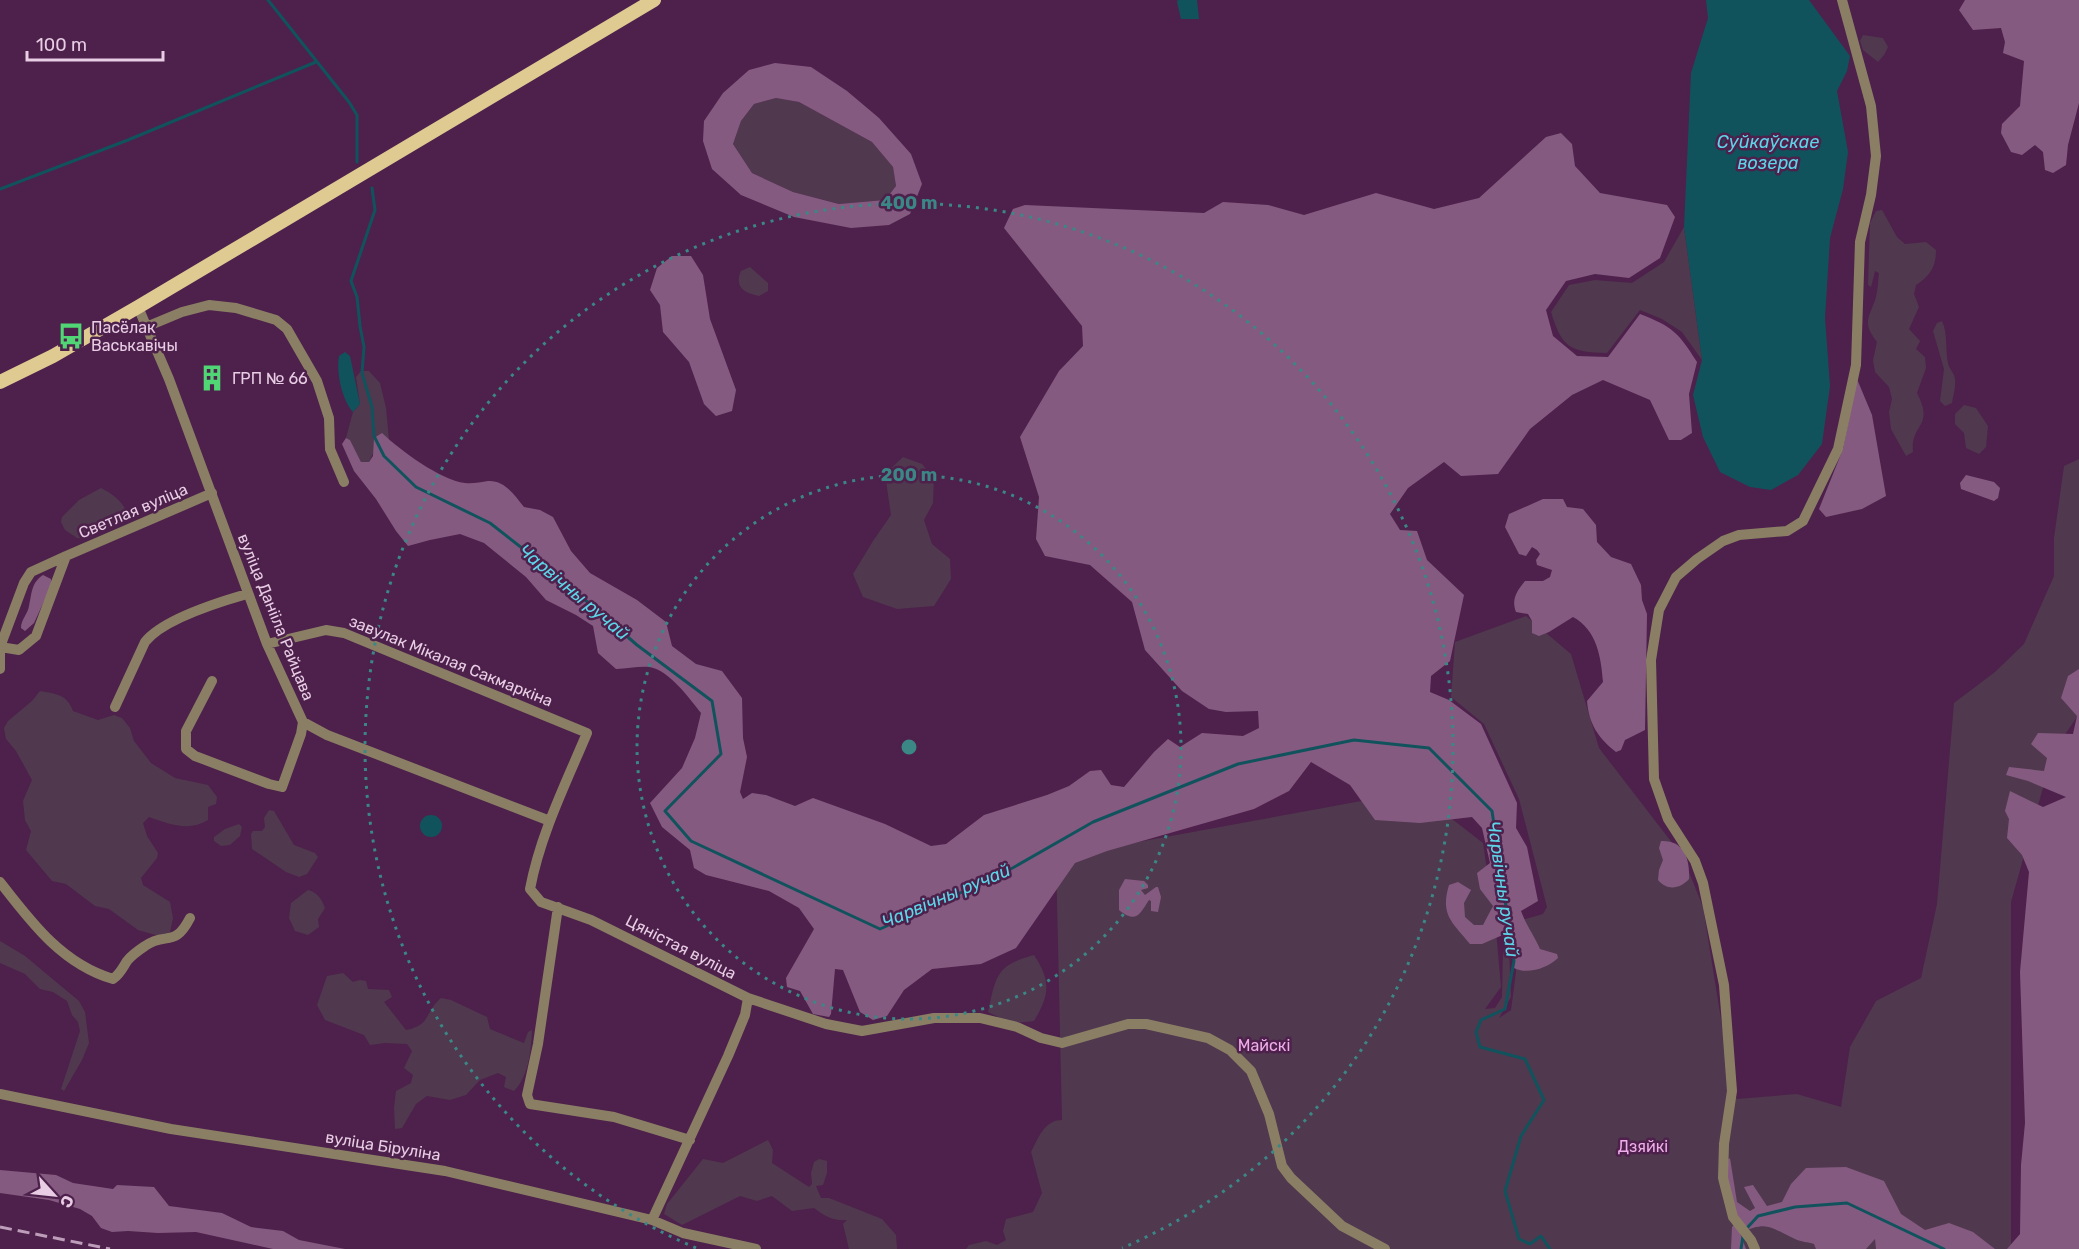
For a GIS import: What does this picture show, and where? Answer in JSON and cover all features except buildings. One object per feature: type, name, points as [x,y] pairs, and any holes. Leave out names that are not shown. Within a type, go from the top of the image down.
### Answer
[{"type":"main road","points":[[0,382],[53,356],[138,307],[654,0]]},
{"type":"street","points":[[1755,1249],[1751,1240],[1733,1217],[1723,1178],[1724,1144],[1732,1091],[1724,985],[1703,883],[1695,861],[1668,819],[1653,779],[1651,660],[1659,610],[1676,577],[1723,541],[1739,535],[1787,531],[1803,521],[1838,449],[1856,365],[1860,242],[1871,195],[1876,156],[1871,106],[1842,0]]},
{"type":"street","points":[[146,327],[182,312],[209,305],[236,308],[276,320],[287,329],[317,381],[329,418],[330,449],[344,482]]},
{"type":"street","name":"вуліца Данііла Райцава","points":[[138,307],[169,379],[247,594],[303,722],[327,735],[550,820]]},
{"type":"street","name":"Светлая вуліца","points":[[66,556],[36,636],[19,650],[0,648],[24,583],[31,572],[66,556],[212,493]]},
{"type":"street","points":[[115,707],[145,642],[152,633],[217,603],[247,594]]},
{"type":"street","name":"завулак Мікалая Сакмаркіна","points":[[267,644],[326,630],[344,633],[587,733],[550,820]]},
{"type":"street","points":[[0,648],[0,669]]},
{"type":"street","points":[[212,681],[186,731],[186,749],[195,756],[282,787],[303,722]]},
{"type":"street","name":"Цяністая вуліца","points":[[550,820],[530,889],[541,902],[591,920],[748,998],[745,1015],[728,1056],[652,1220]]},
{"type":"street","points":[[0,882],[39,932],[63,954],[98,975],[113,980],[120,974],[128,960],[147,945],[157,940],[172,938],[183,931],[189,918]]},
{"type":"street","points":[[558,908],[538,1044],[527,1095],[530,1104],[614,1117],[690,1140]]},
{"type":"street","points":[[748,998],[826,1024],[862,1031],[934,1017],[980,1018],[1017,1027],[1041,1038],[1062,1043],[1110,1028],[1146,1024],[1208,1038],[1230,1050],[1251,1071],[1269,1114],[1282,1166],[1291,1179],[1342,1226],[1385,1249]]},
{"type":"street","name":"вуліца Біруліна","points":[[0,1094],[171,1129],[445,1171],[652,1220],[683,1233],[756,1249]]},
{"type":"green space","points":[[1863,35],[1883,38],[1888,47],[1878,62],[1863,50],[1860,41]]},
{"type":"green space","points":[[776,98],[799,102],[872,142],[893,167],[896,186],[885,200],[840,204],[793,192],[752,173],[733,144],[741,121],[754,104]]},
{"type":"green space","points":[[1882,210],[1897,237],[1905,244],[1926,242],[1936,250],[1931,270],[1916,285],[1914,294],[1919,307],[1909,329],[1920,341],[1916,349],[1925,357],[1926,368],[1917,393],[1924,413],[1915,435],[1913,452],[1906,456],[1891,429],[1889,412],[1892,399],[1889,387],[1875,372],[1873,360],[1877,342],[1868,324],[1877,294],[1879,273],[1875,271],[1871,287],[1868,285],[1870,223],[1876,211]]},
{"type":"green space","points":[[1684,227],[1702,360],[1682,332],[1662,319],[1640,310],[1607,353],[1576,349],[1564,341],[1551,312],[1569,285],[1595,280],[1632,283],[1664,262]]},
{"type":"green space","points":[[750,267],[768,283],[768,291],[759,296],[745,291],[740,285],[741,271]]},
{"type":"green space","points":[[1942,321],[1948,363],[1955,383],[1952,403],[1945,406],[1940,401],[1944,369],[1933,331],[1937,323]]},
{"type":"green space","points":[[361,371],[369,371],[380,383],[386,408],[389,440],[382,434],[369,462],[361,462],[350,440],[346,438],[353,412],[360,404],[356,377]]},
{"type":"green space","points":[[1964,405],[1976,408],[1988,426],[1986,447],[1979,454],[1966,448],[1964,433],[1955,424],[1955,414]]},
{"type":"green space","points":[[903,457],[922,464],[934,478],[933,503],[924,520],[932,544],[950,559],[951,579],[934,606],[897,609],[863,597],[853,574],[891,515],[885,474]]},
{"type":"green space","points":[[2079,459],[2079,714],[2053,752],[2011,902],[2011,1249],[966,1249],[969,1245],[986,1241],[997,1245],[1006,1240],[1003,1231],[1006,1219],[1033,1212],[1042,1193],[1031,1152],[1046,1127],[1062,1120],[1056,857],[1416,791],[1483,843],[1496,930],[1501,987],[1485,1009],[1495,1008],[1502,997],[1503,950],[1509,947],[1511,997],[1499,1018],[1511,1010],[1516,972],[1515,922],[1543,914],[1547,907],[1519,799],[1484,724],[1451,697],[1455,642],[1526,616],[1571,654],[1599,748],[1683,857],[1703,907],[1724,1038],[1727,1083],[1737,1099],[1797,1094],[1841,1107],[1850,1047],[1876,1001],[1921,978],[1937,904],[1954,703],[1995,672],[2024,644],[2054,576],[2054,538],[2064,466]]},
{"type":"green space","points":[[101,488],[120,501],[126,512],[122,520],[115,525],[86,539],[77,538],[65,530],[61,522],[62,517],[79,500]]},
{"type":"green space","points":[[40,691],[64,698],[73,711],[98,720],[114,715],[122,718],[130,728],[134,741],[151,763],[175,778],[208,785],[217,797],[216,804],[208,807],[208,820],[201,824],[179,826],[149,817],[143,823],[147,836],[158,853],[157,858],[141,878],[143,885],[170,902],[173,918],[170,932],[159,936],[138,930],[109,909],[95,906],[66,884],[52,881],[26,850],[31,831],[25,820],[23,801],[32,780],[16,751],[6,739],[4,728],[8,721],[32,701]]},
{"type":"green space","points":[[269,810],[274,811],[294,845],[315,853],[318,857],[307,874],[299,877],[286,872],[252,849],[251,834],[253,831],[262,831],[265,827],[264,818]]},
{"type":"green space","points":[[239,824],[242,827],[240,836],[230,845],[221,846],[214,841],[214,837],[225,829]]},
{"type":"green space","points":[[308,890],[319,896],[325,908],[318,919],[319,927],[308,935],[295,931],[289,918],[291,903]]},
{"type":"green space","points":[[0,941],[25,956],[79,1001],[85,1012],[89,1043],[64,1091],[61,1089],[80,1031],[78,1022],[72,1015],[67,1001],[53,992],[40,989],[25,974],[0,963]]},
{"type":"green space","points":[[1034,955],[1046,980],[1046,995],[1034,1021],[1010,1021],[988,1012],[993,989],[1000,974],[1012,963]]},
{"type":"green space","points":[[343,973],[353,982],[366,981],[368,989],[389,990],[392,997],[384,1002],[406,1030],[420,1025],[441,998],[451,1000],[487,1017],[490,1029],[524,1043],[528,1032],[532,1030],[528,1062],[519,1085],[514,1091],[504,1087],[506,1077],[498,1073],[480,1080],[466,1095],[450,1100],[427,1096],[416,1104],[402,1128],[395,1129],[396,1091],[411,1083],[413,1075],[404,1068],[412,1051],[407,1044],[370,1045],[364,1035],[325,1020],[317,1005],[327,976]]},
{"type":"green space","points":[[768,1140],[773,1150],[772,1163],[809,1187],[812,1184],[811,1173],[814,1162],[819,1159],[827,1161],[827,1173],[823,1185],[816,1186],[821,1198],[829,1198],[882,1219],[896,1235],[897,1249],[849,1249],[843,1224],[847,1220],[837,1220],[814,1208],[792,1211],[772,1196],[757,1201],[740,1196],[682,1225],[664,1214],[667,1204],[703,1159],[723,1163]]},
{"type":"shaded area","points":[[1965,0],[2079,0],[2079,103],[2068,145],[2066,165],[2053,173],[2045,170],[2043,152],[2035,145],[2022,155],[2011,152],[2001,133],[2002,124],[2020,106],[2024,61],[2003,53],[2005,42],[2001,28],[1973,30],[1959,10]]},
{"type":"shaded area","points":[[775,63],[811,67],[847,91],[879,118],[911,154],[922,184],[910,214],[889,225],[851,228],[794,217],[741,195],[712,169],[703,141],[704,121],[723,93],[749,70]],"holes":[[[776,98],[799,102],[872,142],[893,167],[896,186],[885,200],[839,204],[793,192],[752,173],[733,144],[741,121],[754,104]]]},
{"type":"shaded area","points":[[1561,133],[1572,144],[1575,166],[1600,193],[1667,205],[1675,217],[1660,258],[1629,278],[1595,274],[1566,281],[1546,310],[1553,336],[1577,356],[1608,357],[1640,314],[1668,327],[1685,344],[1697,362],[1689,394],[1692,433],[1681,440],[1669,440],[1650,400],[1603,380],[1572,395],[1530,429],[1498,474],[1461,476],[1444,462],[1408,488],[1390,514],[1400,530],[1417,531],[1427,560],[1464,595],[1450,661],[1431,676],[1430,692],[1449,700],[1481,724],[1517,803],[1516,828],[1527,847],[1538,901],[1521,911],[1540,949],[1557,954],[1558,958],[1549,965],[1531,971],[1514,968],[1513,946],[1505,934],[1482,944],[1470,944],[1449,918],[1446,904],[1449,885],[1458,882],[1471,890],[1464,903],[1465,917],[1474,925],[1483,925],[1493,906],[1480,889],[1477,873],[1490,863],[1482,828],[1472,817],[1420,823],[1375,820],[1350,785],[1311,762],[1289,791],[1254,809],[1107,851],[1075,863],[1016,948],[981,964],[932,969],[904,990],[887,1016],[873,1020],[860,1012],[843,970],[835,969],[831,1014],[829,1017],[813,1014],[800,991],[787,987],[786,978],[814,929],[799,908],[769,891],[706,875],[694,868],[690,850],[662,827],[650,803],[682,768],[695,738],[701,713],[691,700],[678,685],[656,669],[645,667],[616,669],[598,653],[593,626],[546,600],[526,577],[484,543],[460,534],[408,546],[354,471],[342,444],[346,438],[350,440],[361,462],[369,462],[373,456],[374,438],[382,433],[410,456],[444,476],[465,483],[494,481],[509,489],[524,507],[540,510],[553,517],[571,551],[590,573],[637,600],[666,622],[672,646],[696,664],[722,671],[742,698],[743,738],[747,757],[740,792],[743,799],[752,793],[766,795],[795,806],[813,798],[885,824],[931,846],[946,844],[984,815],[1069,786],[1090,771],[1101,770],[1111,785],[1124,787],[1168,739],[1180,747],[1202,733],[1243,736],[1259,728],[1258,711],[1226,712],[1209,709],[1182,691],[1145,650],[1132,602],[1090,565],[1045,556],[1036,539],[1039,497],[1020,437],[1059,371],[1083,346],[1082,326],[1004,228],[1013,209],[1025,205],[1204,213],[1223,202],[1268,205],[1304,215],[1376,193],[1434,209],[1479,198],[1546,137]]},
{"type":"shaded area","points":[[672,256],[691,256],[703,275],[710,319],[736,390],[732,411],[716,416],[704,404],[689,362],[663,332],[660,305],[650,290],[657,268]]},
{"type":"shaded area","points":[[1857,379],[1872,415],[1886,496],[1862,509],[1826,517],[1819,509],[1843,449]]},
{"type":"shaded area","points":[[1966,475],[1994,482],[2000,488],[1998,498],[1994,501],[1961,489],[1960,483]]},
{"type":"shaded area","points":[[1543,499],[1563,499],[1567,507],[1583,509],[1596,525],[1597,542],[1611,557],[1631,564],[1641,585],[1642,600],[1647,614],[1645,730],[1625,740],[1621,750],[1616,752],[1595,730],[1588,709],[1587,701],[1603,682],[1599,654],[1588,629],[1573,617],[1539,636],[1532,633],[1532,621],[1528,614],[1516,612],[1514,603],[1516,595],[1525,581],[1543,581],[1550,577],[1552,570],[1537,565],[1536,560],[1540,554],[1532,547],[1526,556],[1519,554],[1505,527],[1509,514]]},
{"type":"shaded area","points":[[43,575],[51,579],[52,584],[34,623],[25,631],[21,625],[36,581]]},
{"type":"shaded area","points":[[2079,669],[2079,1249],[2007,1249],[2020,1234],[2021,1165],[2025,1123],[2020,972],[2029,872],[2022,855],[2007,838],[2009,819],[2005,811],[2010,791],[2043,807],[2066,797],[2028,781],[2006,775],[2009,767],[2044,771],[2047,758],[2031,744],[2038,733],[2073,734],[2077,716],[2061,698],[2068,676]]},
{"type":"shaded area","points":[[1661,841],[1676,844],[1687,858],[1689,879],[1678,887],[1665,886],[1658,880],[1663,860],[1659,848]]},
{"type":"shaded area","points":[[1125,879],[1144,881],[1148,885],[1148,888],[1141,890],[1145,895],[1158,887],[1161,897],[1158,912],[1151,911],[1149,900],[1140,913],[1134,917],[1119,910],[1119,890]]},
{"type":"shaded area","points":[[1730,1158],[1737,1202],[1750,1211],[1755,1208],[1744,1187],[1753,1185],[1767,1206],[1782,1202],[1791,1184],[1806,1168],[1846,1167],[1884,1181],[1901,1214],[1925,1230],[1949,1223],[1973,1232],[1995,1249],[1876,1249],[1875,1239],[1866,1249],[1816,1249],[1814,1244],[1797,1240],[1764,1226],[1740,1233],[1746,1249],[1731,1249],[1732,1227],[1740,1219],[1730,1204],[1726,1161]]},
{"type":"shaded area","points":[[0,1170],[56,1175],[73,1183],[113,1189],[117,1185],[154,1187],[169,1206],[222,1213],[251,1227],[283,1231],[299,1240],[345,1249],[273,1249],[196,1232],[112,1232],[101,1228],[92,1216],[80,1209],[49,1200],[0,1193]]},
{"type":"water","points":[[1178,0],[1197,0],[1199,19],[1181,19]]},
{"type":"water","name":"Суйкаўскае возера","points":[[1706,0],[1809,0],[1850,56],[1847,71],[1837,91],[1848,152],[1843,189],[1830,238],[1825,318],[1830,386],[1822,444],[1798,475],[1771,490],[1750,487],[1720,472],[1703,437],[1693,395],[1702,360],[1684,227],[1691,73],[1708,18]]},
{"type":"water","points":[[345,352],[350,356],[360,404],[353,412],[343,393],[339,378],[339,356]]},
{"type":"water","points":[[431,815],[439,818],[442,826],[439,834],[431,837],[423,834],[420,826],[423,818]]},
{"type":"waterway","points":[[268,0],[357,115],[357,162]]},
{"type":"waterway","points":[[0,189],[128,140],[316,62]]},
{"type":"waterway","name":"Чарвічны ручай","points":[[372,188],[375,210],[351,281],[357,297],[364,347],[362,373],[372,407],[374,436],[384,456],[416,487],[490,523],[554,573],[637,645],[712,701],[721,754],[665,811],[691,841],[880,929],[1002,874],[1093,822],[1238,764],[1354,740],[1429,748],[1492,811],[1514,961],[1505,1009],[1481,1020],[1476,1032],[1480,1047],[1525,1059],[1544,1100],[1521,1136],[1505,1191],[1519,1239],[1530,1244],[1541,1236],[1550,1249]]},
{"type":"waterway","name":"Чарвічны ручай","points":[[1747,1228],[1758,1216],[1795,1207],[1847,1203],[1944,1249]]},
{"type":"waterway","name":"Чарвічны ручай","points":[[1741,1249],[1743,1236]]},
{"type":"railway","points":[[0,1227],[110,1249]]},
{"type":"place","name":"Пасёлак Васькавічы","points":[[71,336]]},
{"type":"place","name":"ГРП № 66","points":[[212,378]]},
{"type":"park label","name":"Майскі","points":[[1264,1045]]},
{"type":"park label","name":"Дзяйкі","points":[[1643,1146]]}]
